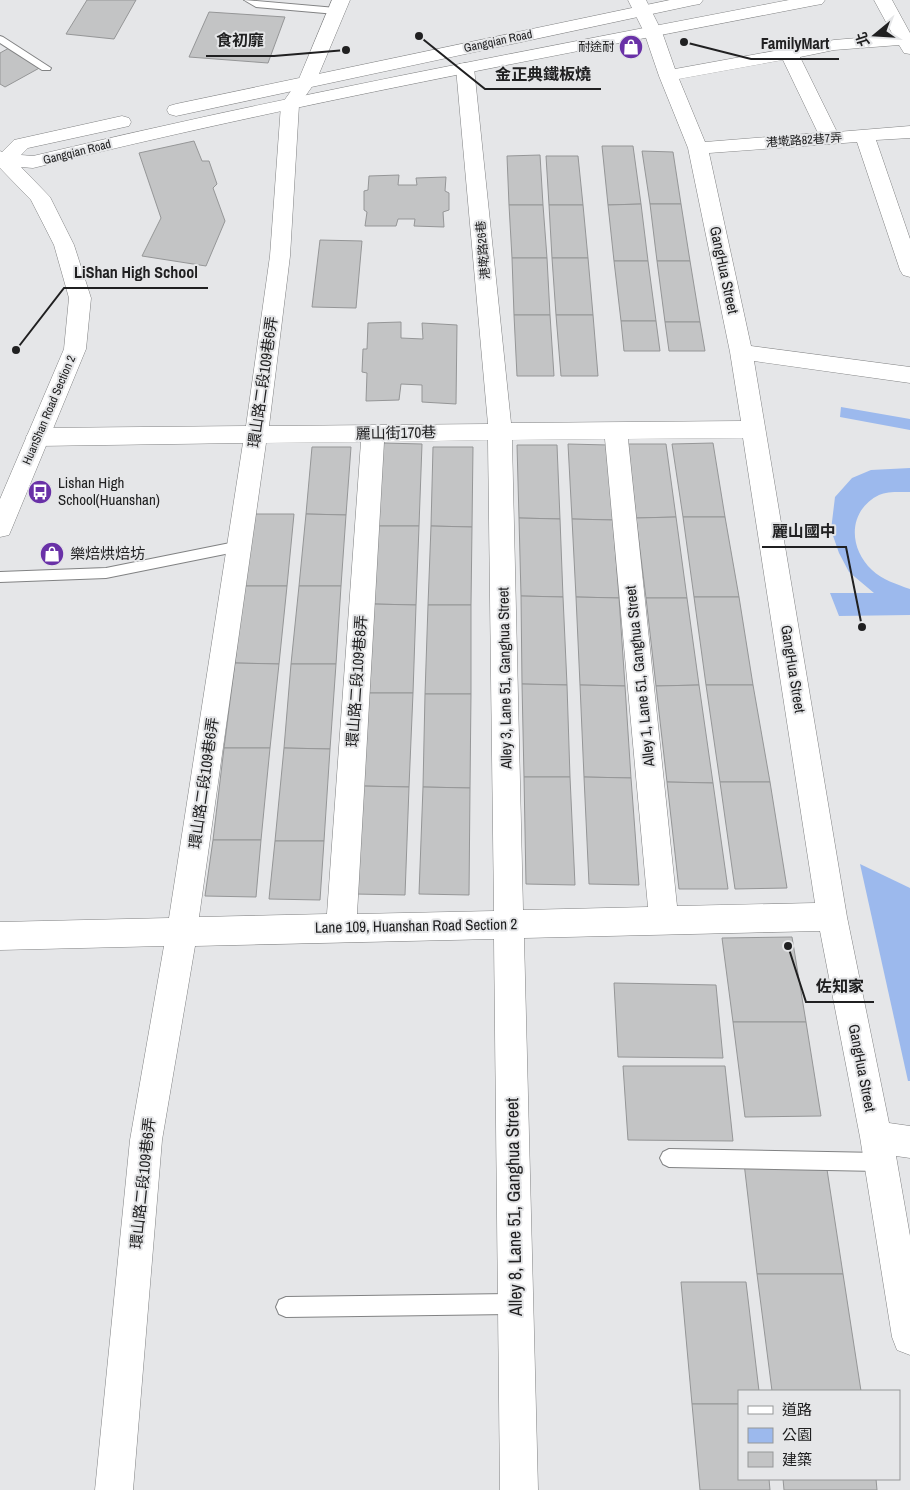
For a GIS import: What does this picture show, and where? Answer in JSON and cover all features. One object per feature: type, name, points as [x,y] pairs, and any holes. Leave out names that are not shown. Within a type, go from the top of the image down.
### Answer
[{"type":"street","name":"Gangqian Road","points":[[2,159],[33,162],[148,134],[465,68],[694,0]]},
{"type":"street","name":"Gangqian Road","points":[[164,112],[307,80],[644,14],[816,0]]},
{"type":"street","points":[[668,76],[834,45],[908,43],[883,0]]},
{"type":"street","points":[[290,105],[307,80],[338,6]]},
{"type":"street","name":"GangHua Street","points":[[644,14],[698,148],[741,352],[832,917],[878,1150],[910,1337]]},
{"type":"street","points":[[789,53],[830,138]]},
{"type":"street","name":"港墘路26巷","points":[[465,68],[500,432]]},
{"type":"street","name":"環山路二段109巷6弄","points":[[114,1490],[146,1140],[182,932],[256,435],[280,256],[290,105]]},
{"type":"street","name":"Gangqian Road","points":[[2,159],[21,144],[135,119]]},
{"type":"street","name":"港墘路82巷7弄","points":[[698,148],[910,132]]},
{"type":"street","points":[[865,136],[910,270]]},
{"type":"street","name":"HuanShan Road Section 2","points":[[0,528],[75,350],[80,298],[64,245],[40,198],[2,159]]},
{"type":"street","points":[[741,352],[910,375]]},
{"type":"street","name":"麗山街170巷","points":[[38,437],[754,429]]},
{"type":"street","name":"Alley 1, Lane 51, Ganghua Street","points":[[616,431],[664,921]]},
{"type":"street","name":"Alley 3, Lane 51, Ganghua Street","points":[[500,432],[510,924]]},
{"type":"street","name":"環山路二段109巷8弄","points":[[342,928],[373,434]]},
{"type":"street","name":"Lane 109, Huanshan Road Section 2","points":[[0,936],[832,917]]},
{"type":"street","name":"Alley 8, Lane 51, Ganghua Street","points":[[510,924],[519,1490]]},
{"type":"street","points":[[878,1150],[910,1142]]},
{"type":"lane","points":[[249,0],[256,4],[338,6]]},
{"type":"lane","points":[[0,38],[46,68]]},
{"type":"lane","points":[[0,577],[106,573],[240,546]]},
{"type":"lane","points":[[669,1158],[878,1150]]},
{"type":"lane","points":[[286,1306],[516,1304]]},
{"type":"green space","points":[[841,407],[910,419],[910,430],[840,417]]},
{"type":"green space","points":[[910,468],[910,492],[886,493],[879,495],[869,502],[861,510],[857,520],[855,541],[864,561],[872,570],[895,584],[910,589],[910,615],[839,616],[830,593],[874,593],[849,572],[839,553],[831,530],[835,497],[852,478],[871,470]]},
{"type":"green space","points":[[860,864],[910,888],[910,1081],[908,1081]]},
{"type":"building","points":[[87,0],[136,0],[114,39],[66,34]]},
{"type":"building","points":[[209,12],[285,17],[268,63],[189,57]]},
{"type":"building","points":[[9,48],[43,66],[5,87],[0,84],[0,53]]},
{"type":"building","points":[[194,141],[202,161],[209,161],[217,184],[213,188],[225,221],[206,266],[142,256],[161,218],[139,153]]},
{"type":"building","points":[[602,146],[633,146],[641,204],[608,205]]},
{"type":"building","points":[[642,151],[673,152],[681,204],[650,204]]},
{"type":"building","points":[[540,155],[543,205],[509,205],[507,156]]},
{"type":"building","points":[[546,156],[578,156],[583,205],[549,205]]},
{"type":"building","points":[[399,175],[398,185],[417,185],[416,178],[446,177],[445,191],[449,193],[449,210],[443,212],[444,227],[414,226],[415,219],[398,219],[396,226],[365,226],[367,212],[364,210],[364,191],[368,190],[369,176]]},
{"type":"building","points":[[641,204],[648,261],[614,261],[608,205]]},
{"type":"building","points":[[650,204],[681,204],[690,261],[657,261]]},
{"type":"building","points":[[509,205],[543,205],[547,258],[512,258]]},
{"type":"building","points":[[549,205],[583,205],[588,258],[552,258]]},
{"type":"building","points":[[320,240],[362,241],[356,308],[312,307]]},
{"type":"building","points":[[512,258],[547,258],[550,315],[514,315]]},
{"type":"building","points":[[552,258],[588,258],[593,315],[556,315]]},
{"type":"building","points":[[614,261],[648,261],[656,321],[621,321]]},
{"type":"building","points":[[657,261],[690,261],[700,322],[665,322]]},
{"type":"building","points":[[514,315],[550,315],[554,376],[517,376]]},
{"type":"building","points":[[556,315],[593,315],[598,376],[561,376]]},
{"type":"building","points":[[621,321],[656,321],[660,351],[624,351]]},
{"type":"building","points":[[401,322],[401,338],[423,339],[422,323],[457,325],[456,404],[422,402],[422,385],[401,384],[399,400],[366,401],[367,373],[362,372],[363,349],[367,349],[368,323]]},
{"type":"building","points":[[665,322],[700,322],[705,351],[669,351]]},
{"type":"building","points":[[383,443],[422,444],[419,526],[378,526]]},
{"type":"building","points":[[713,443],[725,517],[683,517],[672,444]]},
{"type":"building","points":[[568,444],[608,445],[613,520],[572,519]]},
{"type":"building","points":[[628,444],[666,444],[676,517],[636,518]]},
{"type":"building","points":[[517,445],[557,445],[560,519],[519,518]]},
{"type":"building","points":[[312,447],[351,447],[346,515],[306,514]]},
{"type":"building","points":[[433,447],[473,447],[472,527],[431,526]]},
{"type":"building","points":[[253,514],[294,514],[287,586],[244,586]]},
{"type":"building","points":[[306,514],[346,515],[341,586],[299,586]]},
{"type":"building","points":[[676,517],[687,598],[646,598],[636,518]]},
{"type":"building","points":[[683,517],[725,517],[739,597],[694,597]]},
{"type":"building","points":[[519,518],[560,519],[563,597],[521,596]]},
{"type":"building","points":[[572,519],[613,520],[619,598],[576,597]]},
{"type":"building","points":[[378,526],[419,526],[416,605],[373,604]]},
{"type":"building","points":[[431,526],[472,527],[471,605],[428,605]]},
{"type":"building","points":[[244,586],[287,586],[279,664],[235,663]]},
{"type":"building","points":[[299,586],[341,586],[336,664],[291,664]]},
{"type":"building","points":[[521,596],[563,597],[567,685],[522,684]]},
{"type":"building","points":[[576,597],[619,598],[625,686],[580,685]]},
{"type":"building","points":[[694,597],[739,597],[753,685],[706,685]]},
{"type":"building","points":[[646,598],[687,598],[699,685],[656,686]]},
{"type":"building","points":[[373,604],[416,605],[413,693],[367,693]]},
{"type":"building","points":[[428,605],[471,605],[471,694],[425,694]]},
{"type":"building","points":[[235,663],[279,664],[270,748],[224,748]]},
{"type":"building","points":[[291,664],[336,664],[330,749],[284,748]]},
{"type":"building","points":[[522,684],[567,685],[570,777],[524,777]]},
{"type":"building","points":[[580,685],[625,686],[631,778],[584,777]]},
{"type":"building","points":[[699,685],[713,783],[667,782],[656,686]]},
{"type":"building","points":[[706,685],[753,685],[770,782],[720,782]]},
{"type":"building","points":[[367,693],[413,693],[409,787],[362,786]]},
{"type":"building","points":[[425,694],[471,694],[470,788],[423,787]]},
{"type":"building","points":[[224,748],[270,748],[261,840],[213,840]]},
{"type":"building","points":[[284,748],[330,749],[324,841],[275,841]]},
{"type":"building","points":[[524,777],[570,777],[575,885],[526,884]]},
{"type":"building","points":[[584,777],[631,778],[639,885],[589,884]]},
{"type":"building","points":[[667,782],[713,783],[728,889],[679,889]]},
{"type":"building","points":[[720,782],[770,782],[787,888],[735,889]]},
{"type":"building","points":[[362,786],[409,787],[405,895],[355,894]]},
{"type":"building","points":[[423,787],[470,788],[469,895],[419,894]]},
{"type":"building","points":[[213,840],[261,840],[256,897],[205,896]]},
{"type":"building","points":[[275,841],[324,841],[320,900],[269,899]]},
{"type":"building","points":[[792,937],[806,1022],[733,1022],[722,938]]},
{"type":"building","points":[[614,983],[716,985],[723,1058],[618,1057]]},
{"type":"building","points":[[733,1022],[806,1022],[821,1116],[745,1117]]},
{"type":"building","points":[[623,1066],[725,1066],[733,1141],[628,1140]]},
{"type":"building","points":[[744,1163],[826,1163],[843,1274],[757,1274]]},
{"type":"building","points":[[757,1274],[843,1274],[861,1390],[772,1390]]},
{"type":"building","points":[[681,1282],[746,1282],[759,1390],[738,1390],[738,1404],[692,1404]]},
{"type":"building","points":[[692,1404],[738,1404],[738,1480],[769,1480],[770,1490],[700,1490]]},
{"type":"building","points":[[783,1480],[876,1480],[877,1490],[784,1490]]},
{"type":"place","name":"金正典鐵板燒","points":[[419,36]]},
{"type":"place","name":"FamilyMart","points":[[684,42]]},
{"type":"place","name":"耐途耐","points":[[631,47]]},
{"type":"place","name":"食初靡","points":[[346,50]]},
{"type":"place","name":"LiShan High School","points":[[16,350]]},
{"type":"place","name":"Lishan High School(Huanshan)","points":[[40,492]]},
{"type":"place","name":"樂焙烘焙坊","points":[[52,554]]},
{"type":"place","name":"麗山國中","points":[[862,627]]},
{"type":"place","name":"佐知家","points":[[788,946]]}]
